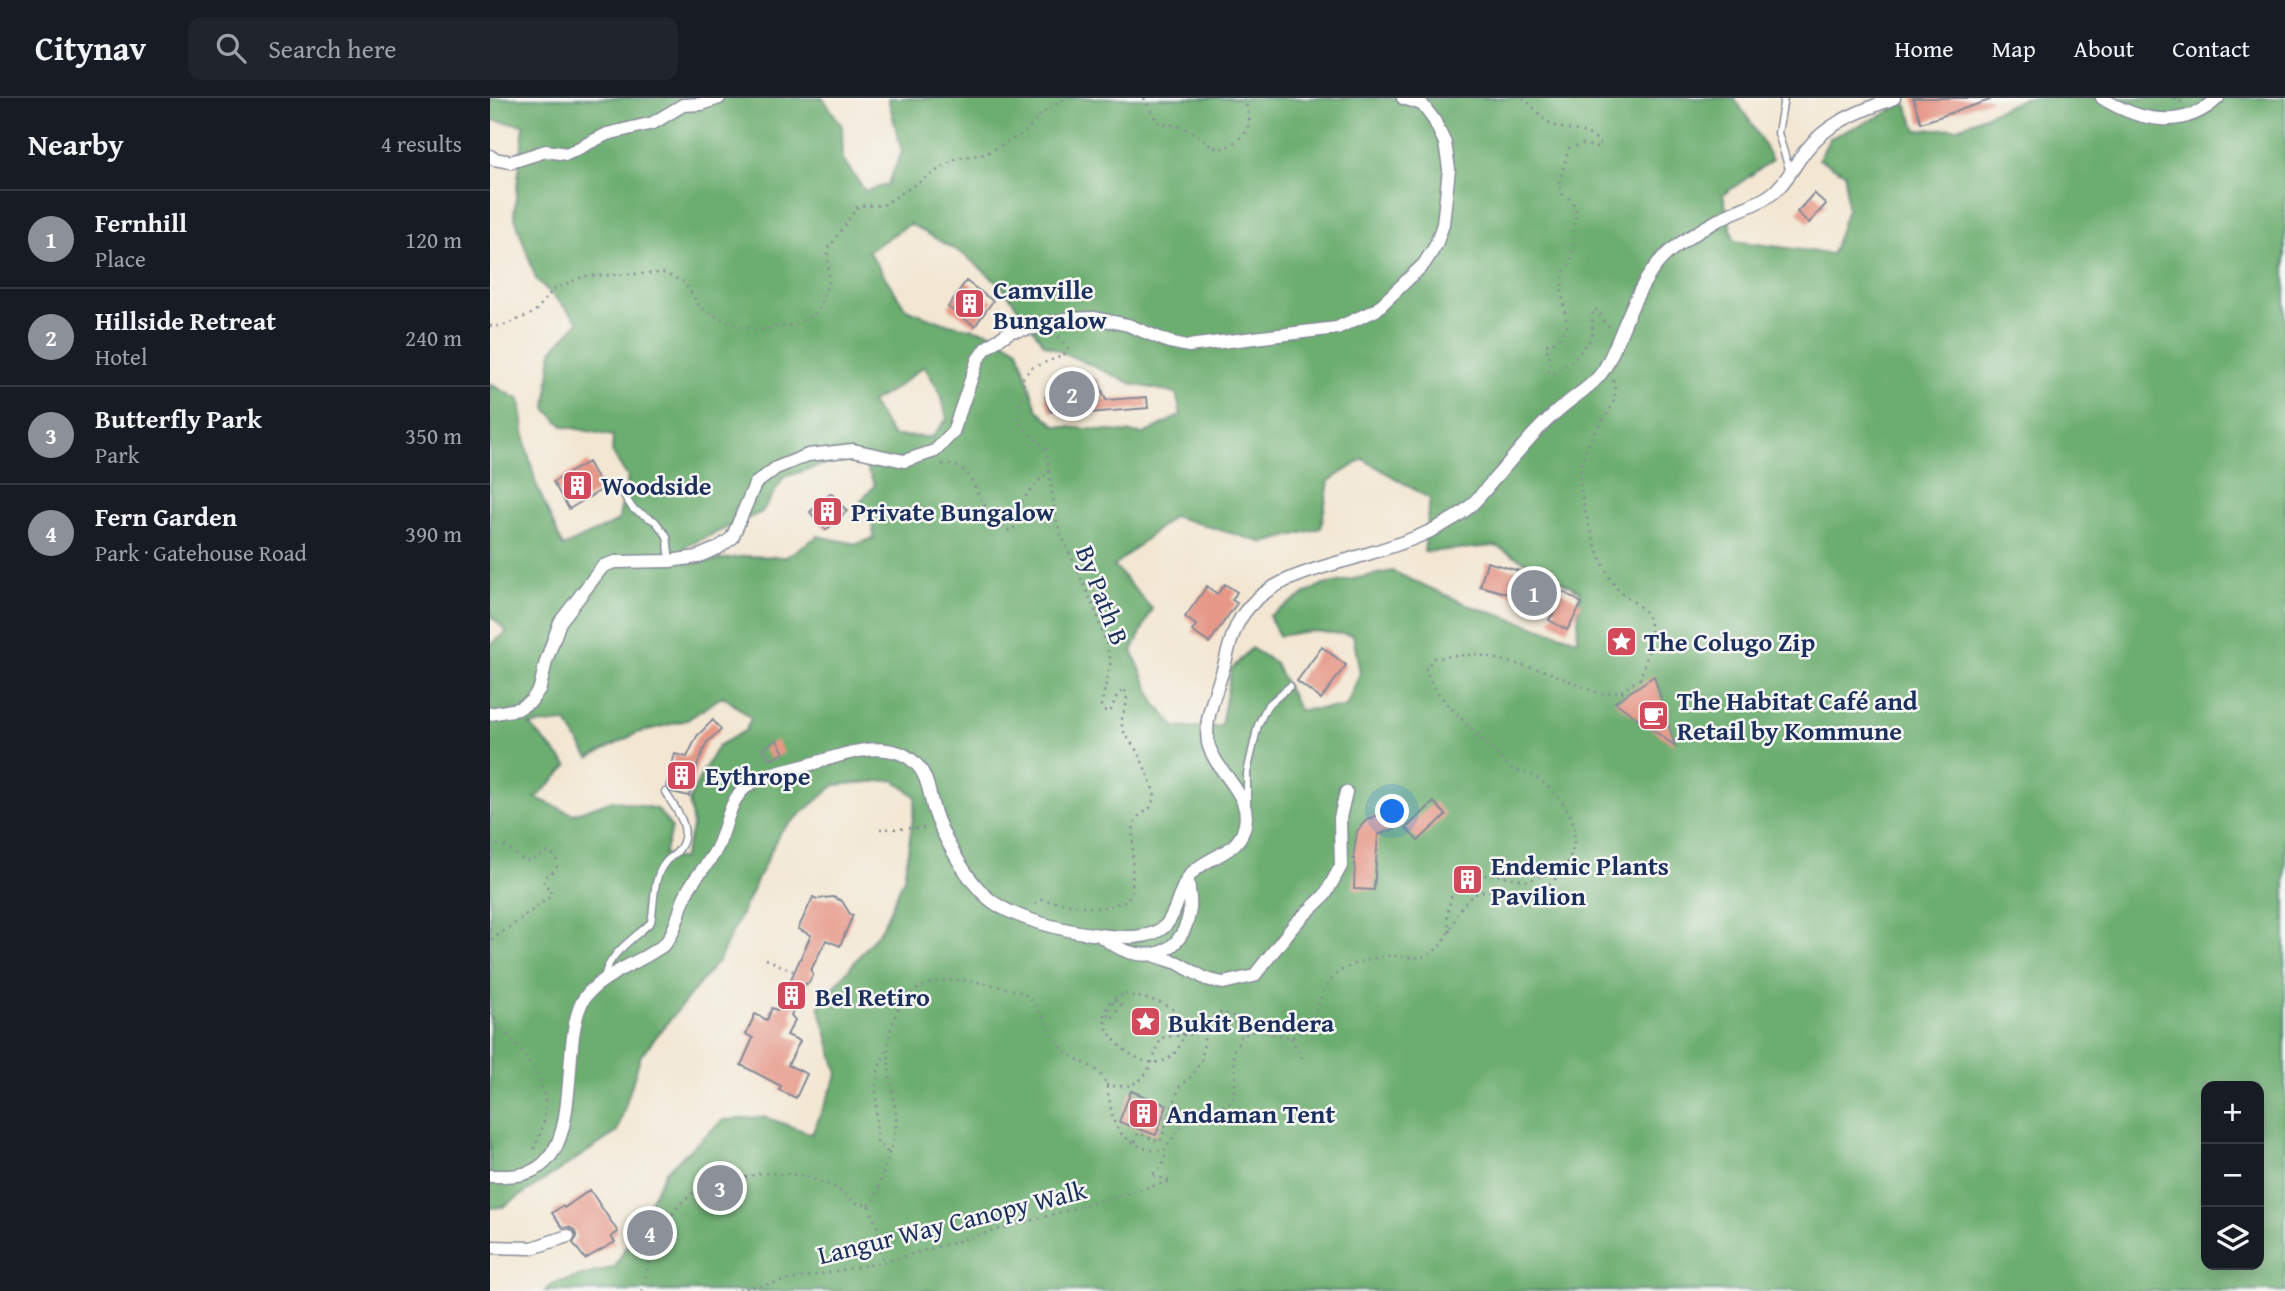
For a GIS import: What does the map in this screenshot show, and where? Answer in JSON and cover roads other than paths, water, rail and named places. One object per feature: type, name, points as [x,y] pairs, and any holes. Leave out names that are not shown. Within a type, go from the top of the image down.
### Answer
[{"type":"street","points":[[490,156],[511,162],[546,151],[568,154],[607,134],[653,123],[683,105],[702,104],[719,98]]},
{"type":"street","points":[[490,714],[518,709],[531,701],[540,688],[560,622],[603,566],[615,562],[670,561],[708,553],[718,548],[732,538],[755,484],[776,468],[808,455],[853,450],[904,461],[935,451],[953,432],[978,359],[986,348],[1011,331],[1042,327],[1065,319],[1095,318],[1128,325],[1169,342],[1188,346],[1337,328],[1376,310],[1424,264],[1436,245],[1444,224],[1449,169],[1445,143],[1434,120],[1422,104],[1403,98]]},
{"type":"street","points":[[490,1176],[522,1174],[536,1169],[557,1148],[565,1111],[574,1029],[582,1002],[591,990],[665,943],[686,893],[718,847],[735,798],[744,788],[761,778],[852,752],[871,749],[906,755],[928,780],[934,810],[959,861],[982,892],[994,903],[1063,930],[1097,935],[1128,937],[1152,934],[1164,926],[1172,914],[1187,877],[1234,845],[1245,826],[1243,799],[1212,753],[1207,738],[1208,719],[1237,624],[1248,609],[1259,597],[1300,574],[1404,541],[1445,524],[1468,509],[1545,423],[1605,369],[1641,285],[1663,256],[1723,218],[1773,194],[1824,130],[1845,118],[1894,98]]},
{"type":"street","points":[[2102,98],[2150,118],[2167,120],[2192,114],[2218,98]]},
{"type":"street","points":[[1097,935],[1126,951],[1153,955],[1184,965],[1206,979],[1223,983],[1254,976],[1295,923],[1325,895],[1341,866],[1340,818],[1346,792]]},
{"type":"street","points":[[1153,955],[1170,948],[1183,933],[1190,908],[1187,877]]},
{"type":"street","points":[[490,1247],[532,1248],[568,1236]]},
{"type":"lane","points":[[1784,98],[1778,133],[1790,174]]},
{"type":"lane","points":[[617,485],[632,509],[655,521],[667,536],[670,561]]},
{"type":"lane","points":[[1246,812],[1247,773],[1258,726],[1267,706],[1290,686]]},
{"type":"lane","points":[[604,981],[606,967],[611,960],[651,922],[656,882],[664,863],[677,853],[685,841],[685,826],[665,792]]},
{"type":"place","name":"Camville Bungalow","points":[[970,304]]},
{"type":"place","name":"Hillside Retreat","points":[[1072,394]]},
{"type":"place","name":"Woodside","points":[[578,485]]},
{"type":"place","name":"Private Bungalow","points":[[828,511]]},
{"type":"place","name":"Fernhill","points":[[1534,593]]},
{"type":"place","name":"The Colugo Zip","points":[[1621,641]]},
{"type":"place","name":"The Habitat Café and Retail by Kommune","points":[[1654,715]]},
{"type":"place","name":"Eythrope","points":[[682,775]]},
{"type":"place","name":"Endemic Plants Pavilion","points":[[1468,880]]},
{"type":"place","name":"Bel Retiro","points":[[792,996]]},
{"type":"place","name":"Bukit Bendera","points":[[1145,1022]]},
{"type":"place","name":"Andaman Tent","points":[[1143,1113]]},
{"type":"place","name":"Butterfly Park","points":[[720,1188]]},
{"type":"place","name":"Fern Garden","points":[[650,1233]]}]
